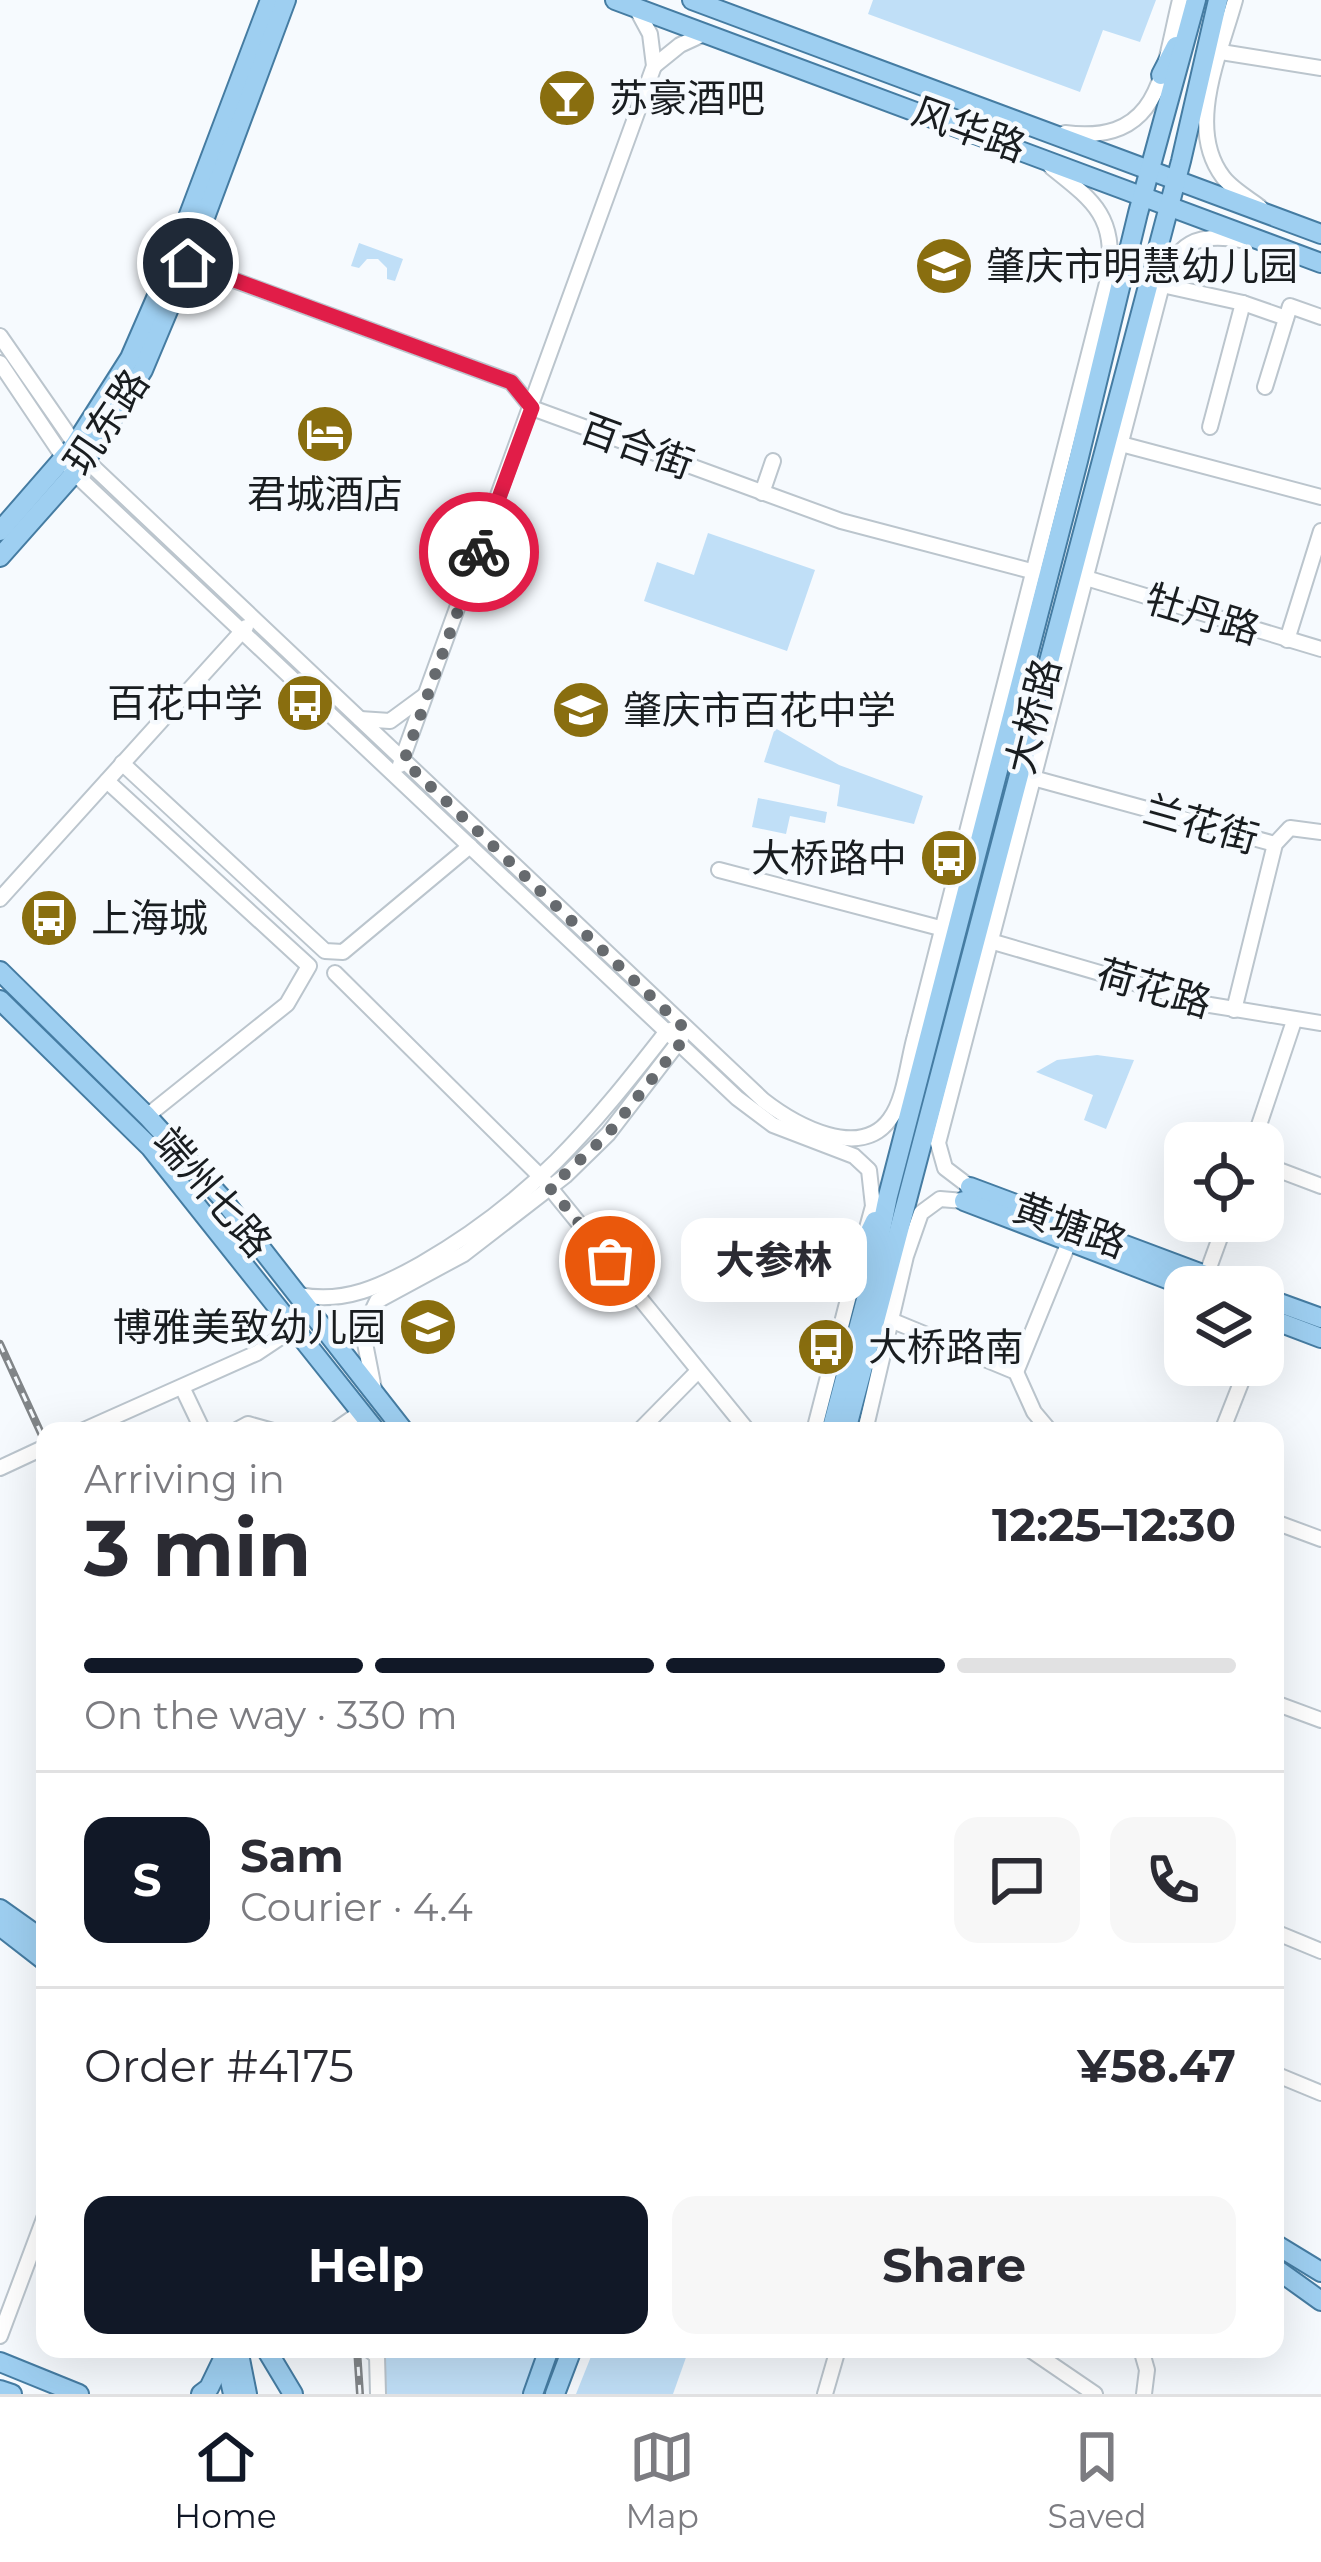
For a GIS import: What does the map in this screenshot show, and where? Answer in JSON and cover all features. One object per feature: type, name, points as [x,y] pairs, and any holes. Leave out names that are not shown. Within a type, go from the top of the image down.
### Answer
[{"type":"main road","name":"玑东路","points":[[0,556],[143,370],[270,0]]},
{"type":"main road","name":"玑东路","points":[[180,260],[286,0]]},
{"type":"main road","name":"风华路","points":[[615,0],[1321,263]]},
{"type":"main road","name":"风华路","points":[[692,0],[1321,233]]},
{"type":"main road","name":"大桥路","points":[[897,1198],[935,1096],[1175,181],[1218,0]]},
{"type":"main road","points":[[1161,75],[1190,5]]},
{"type":"main road","name":"大桥路","points":[[848,1422],[897,1198],[910,1113],[1190,5]]},
{"type":"main road","points":[[1033,153],[1042,130]]},
{"type":"main road","points":[[1270,246],[1279,220]]},
{"type":"main road","points":[[1112,322],[1135,326]]},
{"type":"main road","name":"玑东路","points":[[0,531],[74,460]]},
{"type":"main road","name":"端州七路","points":[[0,971],[147,1116],[221,1197],[398,1422]]},
{"type":"main road","name":"端州七路","points":[[0,1000],[150,1147],[368,1422]]},
{"type":"main road","name":"黄塘路","points":[[967,1194],[1069,1242],[1164,1278]]},
{"type":"main road","name":"黄塘路","points":[[967,1194],[1177,1266]]},
{"type":"main road","points":[[860,1254],[897,1198]]},
{"type":"main road","points":[[897,1198],[907,1256]]},
{"type":"main road","name":"大桥路","points":[[834,1422],[875,1293]]},
{"type":"main road","points":[[1284,1305],[1321,1318]]},
{"type":"main road","points":[[1284,1326],[1321,1338]]},
{"type":"main road","points":[[374,1389],[409,1422]]},
{"type":"main road","points":[[0,1909],[36,1935]]},
{"type":"main road","points":[[0,1926],[36,1954]]},
{"type":"main road","points":[[1284,2249],[1318,2269]]},
{"type":"main road","points":[[1284,2274],[1321,2301]]},
{"type":"main road","points":[[201,2394],[225,2358]]},
{"type":"main road","points":[[229,2358],[232,2394]]},
{"type":"main road","points":[[231,2358],[247,2394]]},
{"type":"main road","points":[[271,2358],[293,2394]]},
{"type":"main road","points":[[533,2394],[546,2358]]},
{"type":"main road","points":[[555,2394],[569,2358]]},
{"type":"main road","points":[[0,2362],[79,2394]]},
{"type":"main road","points":[[0,2390],[12,2394]]},
{"type":"street","points":[[1235,0],[1207,107],[1206,141],[1223,177],[1279,220]]},
{"type":"street","points":[[398,767],[654,66],[650,34],[636,8]]},
{"type":"street","points":[[654,66],[680,45],[706,33]]},
{"type":"street","points":[[1221,52],[1321,68]]},
{"type":"street","points":[[1042,130],[1089,136],[1124,128],[1147,108],[1161,75]]},
{"type":"street","points":[[0,364],[74,460],[242,632],[779,1113],[845,1139],[872,1136],[893,1116],[915,1036],[1108,275],[1109,228],[1089,197],[1033,153]]},
{"type":"street","points":[[867,1422],[921,1213],[931,1202],[967,1194],[945,1168],[938,1143],[1170,261],[1201,239],[1226,237],[1270,246]]},
{"type":"street","name":"百合街","points":[[180,260],[511,382],[532,408],[762,493],[841,521],[1035,572]]},
{"type":"street","points":[[1150,266],[1162,285],[1244,303],[1286,318]]},
{"type":"street","points":[[1142,298],[1162,285]]},
{"type":"street","points":[[1210,427],[1244,303]]},
{"type":"street","points":[[1264,387],[1290,306],[1321,317]]},
{"type":"street","points":[[0,336],[74,460],[359,718],[470,846],[737,1098],[773,1125],[854,1156],[869,1170],[873,1206],[816,1422]]},
{"type":"street","points":[[1078,461],[1082,379]]},
{"type":"street","points":[[1121,444],[1321,497]]},
{"type":"street","points":[[762,493],[773,460]]},
{"type":"street","points":[[1094,548],[1095,476]]},
{"type":"street","points":[[1287,640],[1321,531]]},
{"type":"street","name":"牡丹路","points":[[1086,578],[1321,649]]},
{"type":"street","points":[[1010,664],[1042,598]]},
{"type":"street","points":[[0,899],[253,618]]},
{"type":"street","points":[[359,718],[390,721],[428,693]]},
{"type":"street","points":[[122,764],[325,950],[344,952],[470,846]]},
{"type":"street","name":"兰花街","points":[[1033,778],[1275,844],[1234,1010]]},
{"type":"street","points":[[106,781],[308,966],[287,1004],[147,1116]]},
{"type":"street","points":[[1275,844],[1290,828],[1321,832]]},
{"type":"street","points":[[984,909],[1014,852]]},
{"type":"street","points":[[719,870],[940,928]]},
{"type":"street","name":"荷花路","points":[[990,941],[1234,1010],[1321,1023]]},
{"type":"street","points":[[334,973],[546,1183],[741,1422]]},
{"type":"street","points":[[1260,1122],[1294,1021]]},
{"type":"street","points":[[300,1295],[344,1298],[400,1275],[546,1183],[667,1031],[683,1027]]},
{"type":"street","points":[[374,1389],[365,1343],[366,1324],[377,1301],[464,1254],[608,1134],[680,1044],[683,1027]]},
{"type":"street","points":[[910,1113],[915,1036]]},
{"type":"street","points":[[935,1096],[942,1126]]},
{"type":"street","points":[[1284,1172],[1321,1186]]},
{"type":"street","points":[[1016,1372],[1069,1242]]},
{"type":"street","points":[[893,1321],[1016,1372],[1042,1422]]},
{"type":"street","points":[[102,1422],[257,1353],[296,1327]]},
{"type":"street","points":[[648,1422],[698,1370]]},
{"type":"street","points":[[1226,1422],[1240,1386]]},
{"type":"street","points":[[182,1387],[199,1422]]},
{"type":"street","points":[[0,1468],[36,1451]]},
{"type":"street","points":[[1284,1525],[1321,1539]]},
{"type":"street","points":[[1284,1706],[1321,1720]]},
{"type":"street","points":[[1284,1936],[1321,1951]]},
{"type":"street","points":[[1284,2078],[1321,2093]]},
{"type":"street","points":[[0,2336],[36,2240]]},
{"type":"street","points":[[377,2358],[378,2394]]},
{"type":"street","points":[[825,2394],[835,2358]]},
{"type":"street","points":[[1042,2358],[1095,2394]]},
{"type":"street","points":[[1144,2358],[1148,2370],[1144,2394]]},
{"type":"shaded area","points":[[873,0],[1156,0],[1140,42],[1103,30],[1080,92],[868,14]]},
{"type":"shaded area","points":[[359,243],[403,259],[395,281],[387,279],[387,268],[378,259],[367,259],[359,268],[351,266]]},
{"type":"shaded area","points":[[708,533],[815,570],[787,651],[644,601],[657,562],[694,575]]},
{"type":"shaded area","points":[[775,728],[839,765],[923,796],[914,824],[837,806],[840,785],[764,762]]},
{"type":"shaded area","points":[[758,798],[827,812],[825,823],[790,816],[786,834],[752,827]]},
{"type":"shaded area","points":[[1097,1055],[1134,1060],[1106,1129],[1084,1120],[1093,1095],[1036,1072],[1057,1060]]},
{"type":"shaded area","points":[[369,2358],[538,2358],[526,2394],[379,2394]]},
{"type":"shaded area","points":[[590,2358],[686,2358],[673,2394],[576,2394]]},
{"type":"railway","points":[[0,1344],[36,1422]]},
{"type":"railway","points":[[358,2358],[360,2394]]},
{"type":"way so far","points":[[479,552],[404,761],[683,1027],[680,1044],[608,1134],[550,1188],[610,1261]]},
{"type":"place","name":"苏豪酒吧","points":[[567,98]]},
{"type":"place","name":"肇庆市明慧幼儿园","points":[[944,266]]},
{"type":"place","name":"君城酒店","points":[[325,434]]},
{"type":"place","name":"百花中学","points":[[305,703]]},
{"type":"place","name":"肇庆市百花中学","points":[[581,710]]},
{"type":"place","name":"大桥路中","points":[[949,858]]},
{"type":"place","name":"上海城","points":[[49,918]]},
{"type":"place","name":"大参林","points":[[610,1261]]},
{"type":"place","name":"博雅美致幼儿园","points":[[428,1327]]},
{"type":"place","name":"大桥路南","points":[[826,1347]]},
{"type":"route","points":[[188,263],[511,382],[532,408],[479,552]]}]
